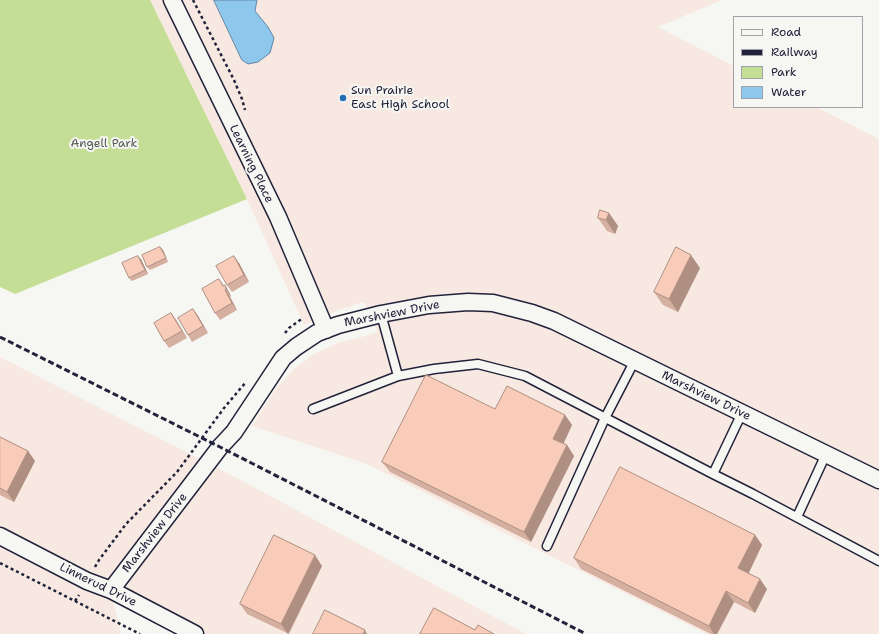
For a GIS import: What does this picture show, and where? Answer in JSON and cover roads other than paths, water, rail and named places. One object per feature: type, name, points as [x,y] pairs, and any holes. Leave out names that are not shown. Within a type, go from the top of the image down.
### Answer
[{"type":"street","name":"Learning Place","points":[[172,0],[278,217],[326,330]]},
{"type":"street","name":"Marshview Drive","points":[[111,590],[220,447],[234,432],[283,358],[317,333],[338,325],[381,314],[429,305],[468,302],[493,303],[532,313],[554,321],[879,480]]},
{"type":"street","name":"Linnerud Drive","points":[[0,536],[87,581],[111,590],[195,634]]},
{"type":"lane","points":[[381,314],[398,376]]},
{"type":"lane","points":[[548,546],[605,418],[635,360]]},
{"type":"lane","points":[[313,409],[398,376],[434,369],[478,364],[525,376],[879,561]]},
{"type":"lane","points":[[713,474],[742,414]]},
{"type":"lane","points":[[797,517],[826,454]]},
{"type":"water","points":[[214,0],[257,0],[255,11],[268,27],[274,38],[270,53],[258,62],[248,64],[242,60]]},
{"type":"railway","points":[[0,337],[220,447],[586,634]]},
{"type":"place","name":"Sun Prairie East High School","points":[[343,98]]},
{"type":"park label","name":"Angell Park","points":[[104,144]]}]
